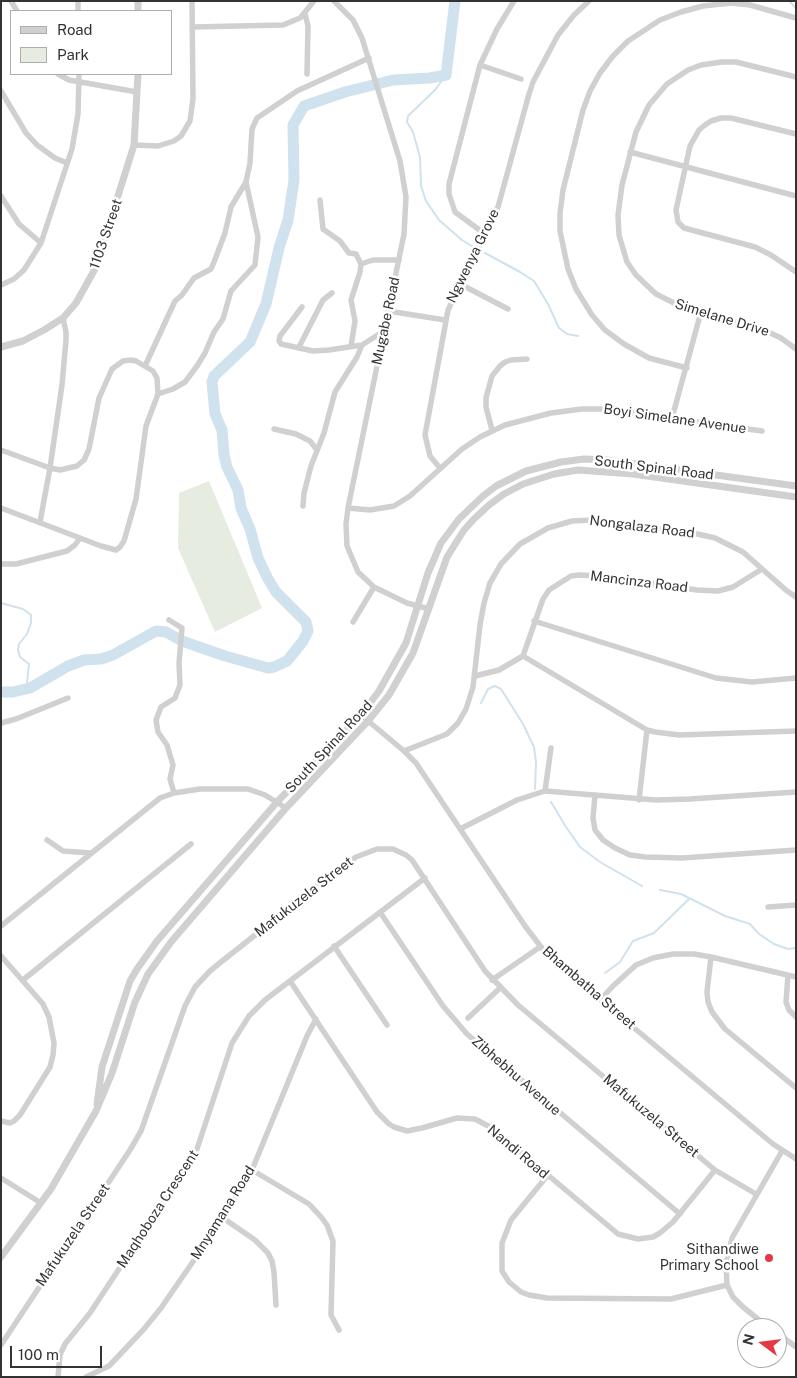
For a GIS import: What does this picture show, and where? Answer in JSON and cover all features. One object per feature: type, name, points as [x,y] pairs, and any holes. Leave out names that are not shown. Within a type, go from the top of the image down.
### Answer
[{"type":"street","points":[[134,144],[167,145],[182,136],[186,129],[191,115],[192,99],[192,1]]},
{"type":"street","points":[[193,27],[283,26],[292,23],[305,14],[314,1]]},
{"type":"street","name":"Mugabe Road","points":[[334,1],[356,25],[369,58],[400,161],[406,197],[405,224],[399,260],[348,508],[346,536],[349,554],[358,572],[374,587],[390,596],[429,608]]},
{"type":"street","points":[[485,234],[455,212],[449,194],[450,178],[480,65],[497,29],[514,1]]},
{"type":"street","name":"Ngwenya Grove","points":[[440,468],[430,456],[425,435],[445,320],[451,302],[485,234],[501,196],[533,82],[558,35],[574,15],[589,1]]},
{"type":"street","points":[[687,368],[649,358],[635,351],[606,330],[592,315],[576,289],[568,269],[560,231],[560,213],[563,190],[583,110],[590,91],[600,73],[613,56],[628,41],[660,20],[703,6],[731,2],[750,5],[796,18]]},
{"type":"street","points":[[305,14],[308,26],[308,74]]},
{"type":"street","points":[[145,366],[175,301],[196,276],[210,269],[225,233],[231,207],[246,182],[250,162],[252,130],[257,118],[297,91],[369,58]]},
{"type":"street","name":"Simelane Drive","points":[[795,345],[764,330],[682,307],[656,294],[636,275],[627,262],[619,235],[618,215],[622,185],[636,132],[649,105],[667,84],[688,70],[712,63],[736,62],[796,77]]},
{"type":"street","points":[[480,65],[521,79]]},
{"type":"street","points":[[60,75],[69,80],[138,92]]},
{"type":"street","points":[[1,285],[14,279],[24,270],[41,243],[76,129],[79,75]]},
{"type":"street","name":"1103 Street","points":[[1,347],[23,341],[62,318],[80,296],[95,270],[134,144],[138,75]]},
{"type":"street","points":[[1,92],[26,133],[37,145],[55,158],[67,163]]},
{"type":"street","points":[[796,134],[731,118],[711,121],[699,130],[694,137],[676,210],[680,226],[755,247],[796,272]]},
{"type":"street","points":[[630,152],[686,165],[796,196]]},
{"type":"street","points":[[158,394],[173,389],[185,382],[205,353],[214,332],[223,319],[231,291],[255,265],[258,237],[246,182]]},
{"type":"street","points":[[1,196],[19,224],[41,243]]},
{"type":"street","points":[[320,200],[323,229],[343,244],[349,253],[357,256],[361,264],[352,300],[355,321],[351,346]]},
{"type":"street","points":[[361,264],[373,260],[399,260]]},
{"type":"street","points":[[460,284],[508,309]]},
{"type":"street","points":[[299,347],[323,300],[332,293]]},
{"type":"street","points":[[302,306],[279,340],[281,344],[316,351],[362,346],[384,332]]},
{"type":"street","points":[[388,311],[445,320]]},
{"type":"street","points":[[672,418],[701,312]]},
{"type":"street","points":[[40,522],[62,385],[66,332],[62,318]]},
{"type":"street","points":[[303,506],[312,460],[324,433],[335,392],[362,346]]},
{"type":"street","points":[[492,430],[486,407],[486,398],[492,376],[505,362],[527,359]]},
{"type":"street","points":[[1,450],[50,468],[68,469],[77,466],[84,460],[89,449],[98,398],[112,370],[123,361],[131,360],[145,366],[157,378],[158,394],[146,426],[139,481],[124,541],[120,547],[116,550],[101,546],[1,508]]},
{"type":"street","name":"Boyi Simelane Avenue","points":[[348,508],[370,510],[394,506],[410,496],[470,442],[492,430],[536,416],[582,409],[620,410],[762,431]]},
{"type":"street","points":[[274,429],[296,434],[310,441],[317,450]]},
{"type":"street","name":"South Spinal Road","points":[[96,1111],[102,1067],[130,981],[137,969],[157,940],[277,802],[361,715],[379,691],[409,635],[428,573],[441,543],[471,506],[496,486],[526,471],[584,459],[606,460],[796,486]]},
{"type":"street","name":"South Spinal Road","points":[[1,1257],[63,1170],[96,1111],[112,1073],[135,1002],[148,974],[172,942],[286,808],[381,706],[398,682],[413,654],[447,557],[464,530],[489,505],[504,494],[542,477],[578,470],[608,472],[796,497]]},
{"type":"street","name":"Nongalaza Road","points":[[404,751],[447,734],[458,723],[470,698],[475,676],[481,619],[490,583],[501,564],[520,544],[548,528],[572,521],[592,520],[693,533],[715,538],[743,552],[796,597]]},
{"type":"street","points":[[1,564],[16,564],[67,551],[80,538]]},
{"type":"street","name":"Mancinza Road","points":[[523,656],[542,599],[549,590],[571,576],[603,576],[697,590],[718,591],[733,587],[762,569]]},
{"type":"street","points":[[353,622],[374,587]]},
{"type":"street","points":[[169,620],[183,629],[179,663],[180,685],[175,698],[161,707],[156,720],[158,732],[167,745],[173,765],[170,779],[174,793]]},
{"type":"street","points":[[534,621],[716,678],[752,682],[796,678]]},
{"type":"street","points":[[475,676],[499,670],[523,656],[648,730],[679,735],[796,731]]},
{"type":"street","points":[[1,723],[68,698]]},
{"type":"street","name":"Bhambatha Street","points":[[361,715],[404,751],[420,769],[524,926],[548,956],[782,1150],[796,1159]]},
{"type":"street","points":[[639,800],[648,730]]},
{"type":"street","points":[[545,791],[552,748]]},
{"type":"street","points":[[1,926],[160,798],[174,793],[200,789],[241,789],[259,792],[286,808]]},
{"type":"street","points":[[460,829],[517,800],[545,791],[639,800],[690,799],[796,792]]},
{"type":"street","points":[[596,795],[593,818],[595,830],[603,840],[630,855],[682,858],[796,850]]},
{"type":"street","points":[[47,840],[63,851],[91,853]]},
{"type":"street","points":[[23,980],[191,844]]},
{"type":"street","name":"Mafukuzela Street","points":[[1,1345],[141,1131],[185,1006],[201,980],[304,896],[364,853],[385,848],[400,852],[412,860],[492,980],[518,1005],[715,1170],[756,1194]]},
{"type":"street","name":"Maqhoboza Crescent","points":[[58,1377],[60,1355],[65,1344],[90,1313],[196,1152],[227,1057],[238,1032],[255,1009],[424,878]]},
{"type":"street","points":[[768,907],[796,905]]},
{"type":"street","name":"Zibhebhu Avenue","points":[[380,912],[443,1006],[467,1034],[680,1214]]},
{"type":"street","points":[[334,946],[387,1025]]},
{"type":"street","points":[[492,980],[540,947]]},
{"type":"street","points":[[600,1000],[628,971],[644,961],[662,955],[694,954],[796,977]]},
{"type":"street","points":[[1,956],[43,1004],[50,1017],[53,1055],[50,1067],[20,1116],[10,1123],[1,1120]]},
{"type":"street","points":[[711,957],[707,992],[712,1012],[725,1029],[796,1088]]},
{"type":"street","points":[[788,975],[786,1002],[789,1010],[796,1017]]},
{"type":"street","name":"Nandi Road","points":[[290,981],[377,1112],[394,1127],[407,1131],[458,1118],[475,1119],[492,1128],[614,1232],[622,1236],[638,1239],[652,1237],[667,1228],[715,1170]]},
{"type":"street","points":[[468,1018],[500,988]]},
{"type":"street","name":"Mnyamana Road","points":[[86,1377],[109,1366],[144,1329],[161,1308],[223,1218],[252,1170],[307,1036],[316,1019]]},
{"type":"street","points":[[757,1318],[734,1297],[727,1284],[726,1264],[732,1238],[782,1150]]},
{"type":"street","points":[[252,1170],[308,1204],[327,1225],[333,1242],[330,1309],[333,1321],[339,1330]]},
{"type":"street","points":[[547,1176],[511,1220],[502,1243],[502,1270],[509,1282],[521,1292],[547,1298],[670,1299],[727,1284]]},
{"type":"street","points":[[1,1178],[41,1203]]},
{"type":"street","points":[[223,1218],[255,1240],[268,1253],[274,1272],[276,1305]]},
{"type":"green space","points":[[209,481],[262,608],[215,632],[178,548],[179,493]]},
{"type":"waterway","points":[[1,692],[13,692],[30,688],[68,666],[84,660],[101,659],[113,655],[156,631],[166,632],[182,641],[268,668],[287,661],[303,641],[308,631],[306,622],[276,592],[258,558],[250,529],[241,508],[238,490],[227,467],[222,430],[215,414],[212,382],[214,376],[250,342],[266,304],[279,248],[288,220],[294,180],[293,125],[304,106],[345,92],[393,80],[446,75],[455,1]]},
{"type":"waterway","points":[[789,1],[796,8]]},
{"type":"waterway","points":[[446,75],[435,90],[408,116],[407,122],[413,132],[420,157],[421,186],[426,201],[439,220],[462,240],[475,248]]},
{"type":"waterway","points":[[485,253],[534,281],[548,304],[559,328],[567,334],[578,336]]},
{"type":"waterway","points":[[1,603],[23,609],[31,615],[31,623],[27,634],[19,644],[18,650],[20,657],[29,664],[27,682],[30,688]]},
{"type":"waterway","points":[[481,703],[488,689],[495,686],[501,689],[523,724],[534,747],[536,762],[535,789]]},
{"type":"waterway","points":[[551,802],[580,847],[600,862],[642,886]]},
{"type":"waterway","points":[[660,890],[681,894],[725,916],[750,924],[759,934],[774,944],[788,949],[796,948]]},
{"type":"waterway","points":[[605,973],[620,962],[633,941],[654,933],[689,899]]},
{"type":"place","name":"Sithandiwe Primary School","points":[[769,1258]]}]
